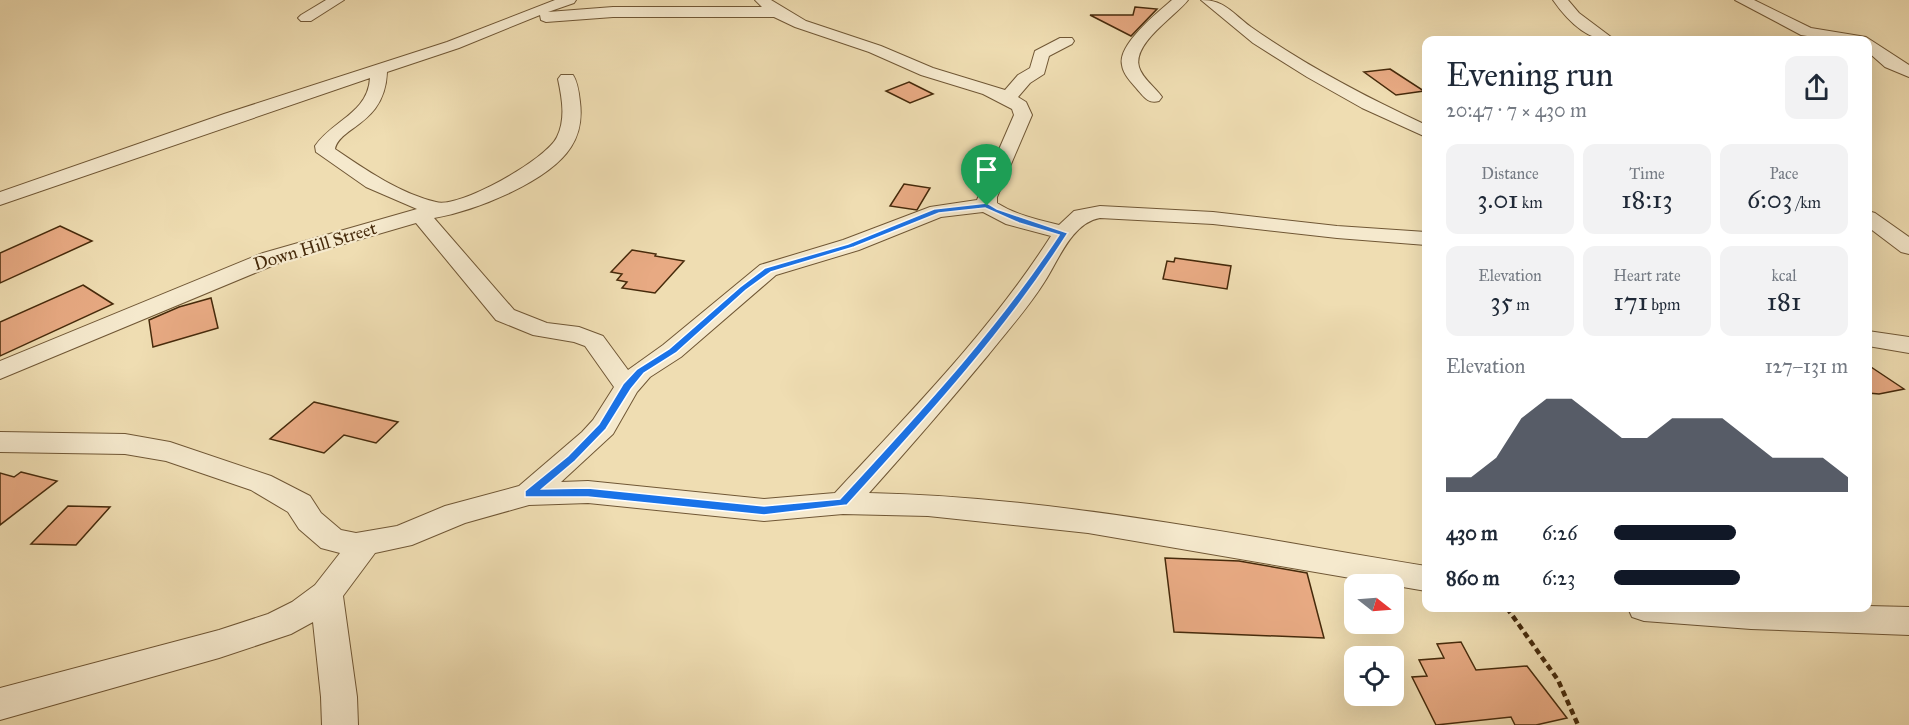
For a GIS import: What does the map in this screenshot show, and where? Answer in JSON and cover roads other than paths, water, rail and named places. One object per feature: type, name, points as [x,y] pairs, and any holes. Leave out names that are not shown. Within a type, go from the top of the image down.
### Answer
[{"type":"street","points":[[306,18],[337,0]]},
{"type":"street","points":[[0,199],[230,118],[453,45],[569,0]]},
{"type":"street","points":[[762,0],[777,12],[830,36],[873,49],[916,68],[976,84],[1020,106],[1023,115],[987,198],[987,206]]},
{"type":"street","points":[[1153,97],[1129,65],[1130,57],[1146,34],[1181,0]]},
{"type":"street","points":[[1208,0],[1233,22],[1303,69],[1355,99],[1422,130]]},
{"type":"street","points":[[1560,0],[1574,16],[1602,36]]},
{"type":"street","points":[[1742,0],[1807,32],[1834,36]]},
{"type":"street","points":[[512,21],[567,14],[613,12],[777,12]]},
{"type":"street","points":[[1008,98],[1024,79],[1038,70],[1041,54],[1066,41]]},
{"type":"street","points":[[1872,47],[1891,63],[1909,72]]},
{"type":"street","points":[[379,70],[376,94],[361,116],[331,138],[325,146],[326,152],[373,183],[429,213],[490,300],[505,315],[542,330],[579,335],[594,340],[627,387]]},
{"type":"street","name":"Down Hill Street","points":[[0,371],[271,258],[323,241],[477,199],[507,185],[555,156],[568,136],[573,107],[567,79]]},
{"type":"street","points":[[529,494],[572,458],[597,433],[627,387],[641,371],[672,351],[768,270],[851,245],[937,211],[987,206],[1003,214],[1064,233]]},
{"type":"street","points":[[843,502],[930,407],[1001,323],[1032,284],[1064,233],[1081,215],[1100,212],[1213,218],[1336,232],[1422,238]]},
{"type":"street","points":[[1872,221],[1909,247]]},
{"type":"street","points":[[1872,340],[1909,345]]},
{"type":"street","points":[[0,442],[125,444],[170,452],[261,483],[298,504],[310,521],[332,540],[364,545],[401,537],[456,514],[529,494],[588,492],[764,510],[843,502],[928,505],[1088,522],[1422,578]]},
{"type":"street","points":[[0,704],[252,634],[304,612],[326,594],[364,545]]},
{"type":"street","points":[[326,594],[339,698],[340,725]]},
{"type":"street","points":[[1698,612],[1909,621]]}]
